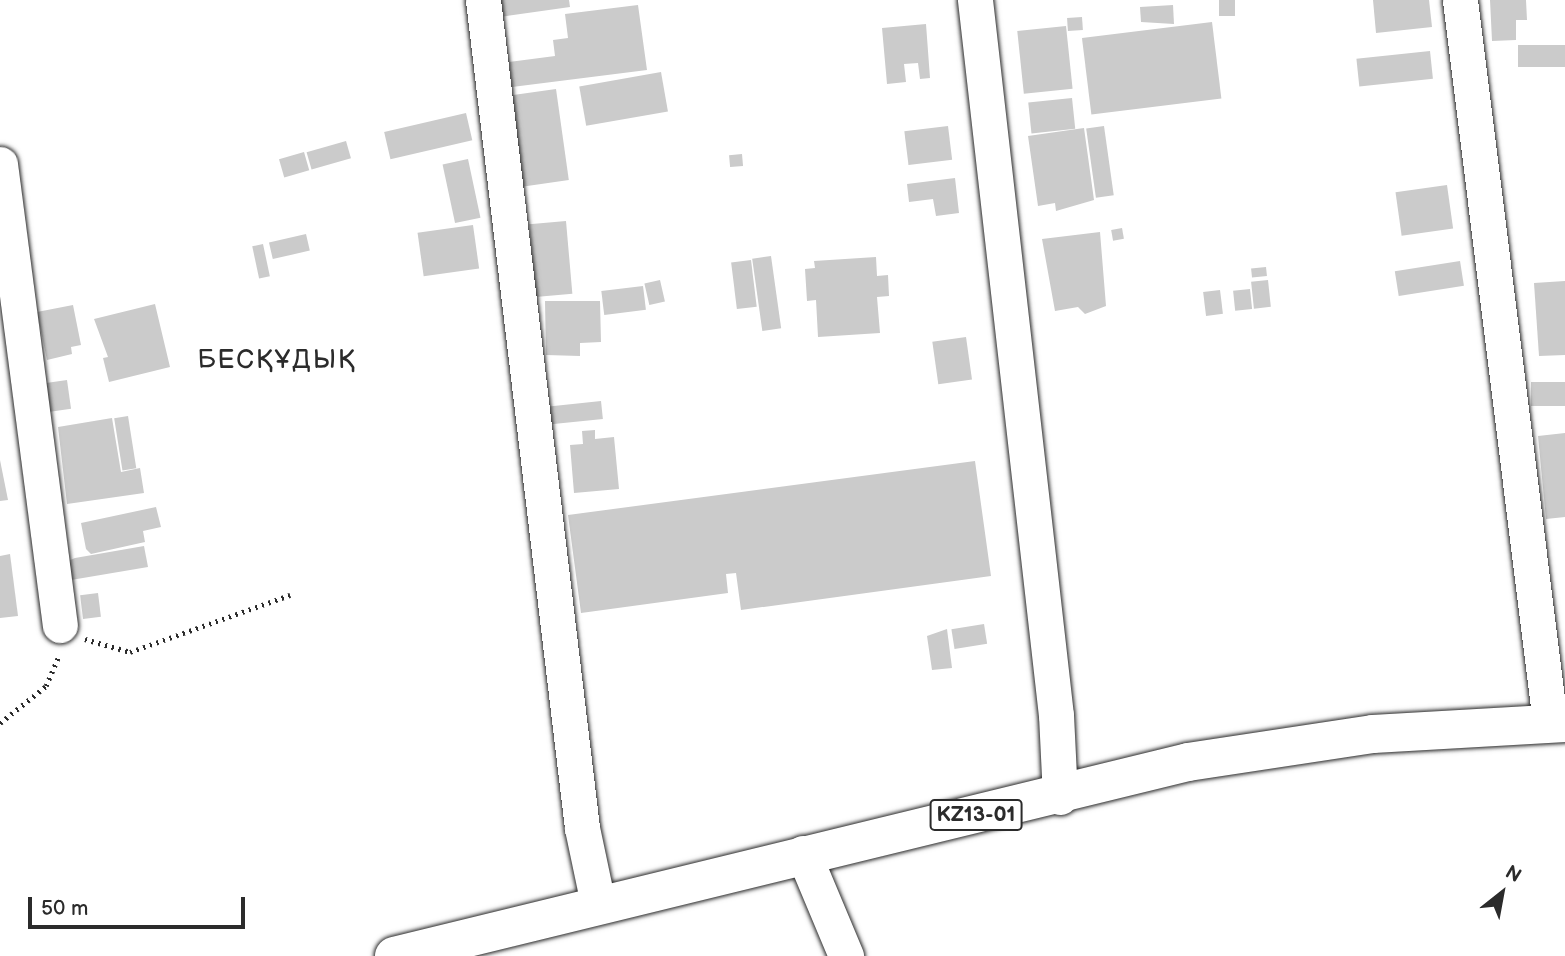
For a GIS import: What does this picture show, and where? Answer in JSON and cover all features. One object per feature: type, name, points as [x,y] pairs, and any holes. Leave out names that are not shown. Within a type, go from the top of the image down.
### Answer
[{"type":"highway","name":"KZ13-01","points":[[394,956],[464,948],[598,904],[803,853],[1060,797],[1188,762],[1290,745],[1463,725],[1558,723]]},
{"type":"street","points":[[483,0],[582,828],[598,904]]},
{"type":"street","points":[[975,0],[1055,702],[1060,797]]},
{"type":"street","points":[[1460,0],[1558,723]]},
{"type":"street","points":[[0,164],[60,625]]},
{"type":"street","points":[[803,853],[846,956]]},
{"type":"path","points":[[0,723],[47,686],[59,660],[60,625],[105,647],[130,652],[290,594]]},
{"type":"building","points":[[498,0],[569,0],[570,7],[500,17]]},
{"type":"building","points":[[1219,0],[1235,0],[1235,16],[1219,16]]},
{"type":"building","points":[[1373,0],[1429,0],[1432,27],[1376,33]]},
{"type":"building","points":[[1490,0],[1526,0],[1527,20],[1516,20],[1516,40],[1492,41]]},
{"type":"building","points":[[638,5],[647,70],[512,87],[509,62],[555,56],[553,40],[568,38],[565,14]]},
{"type":"building","points":[[1173,5],[1174,24],[1141,22],[1140,7]]},
{"type":"building","points":[[1082,17],[1083,30],[1068,31],[1067,18]]},
{"type":"building","points":[[1212,22],[1221,98],[1091,114],[1082,38]]},
{"type":"building","points":[[926,24],[930,78],[920,79],[918,63],[904,64],[906,82],[887,84],[882,28]]},
{"type":"building","points":[[1066,26],[1073,89],[1024,94],[1017,31]]},
{"type":"building","points":[[1518,45],[1565,45],[1565,67],[1518,67]]},
{"type":"building","points":[[1430,51],[1433,79],[1359,87],[1356,59]]},
{"type":"building","points":[[661,72],[668,111],[586,126],[579,86]]},
{"type":"building","points":[[556,89],[569,180],[520,187],[507,96]]},
{"type":"building","points":[[1072,98],[1075,129],[1031,133],[1028,103]]},
{"type":"building","points":[[466,113],[472,140],[390,159],[384,132]]},
{"type":"building","points":[[948,126],[952,160],[908,165],[904,131]]},
{"type":"building","points":[[1104,126],[1114,195],[1096,198],[1086,129]]},
{"type":"building","points":[[1084,128],[1094,200],[1056,211],[1055,203],[1038,206],[1028,136]]},
{"type":"building","points":[[346,141],[351,158],[312,170],[307,152]]},
{"type":"building","points":[[304,152],[309,170],[284,177],[279,159]]},
{"type":"building","points":[[742,154],[743,166],[730,167],[729,155]]},
{"type":"building","points":[[468,159],[480,218],[455,223],[443,164]]},
{"type":"building","points":[[955,178],[959,213],[936,216],[933,199],[909,202],[907,184]]},
{"type":"building","points":[[1447,185],[1453,229],[1402,236],[1396,192]]},
{"type":"building","points":[[566,221],[572,294],[536,297],[529,224]]},
{"type":"building","points":[[473,225],[479,269],[424,276],[418,233]]},
{"type":"building","points":[[1122,228],[1124,239],[1113,241],[1111,230]]},
{"type":"building","points":[[1100,232],[1106,306],[1085,314],[1078,307],[1055,311],[1042,239]]},
{"type":"building","points":[[306,234],[310,251],[273,259],[269,243]]},
{"type":"building","points":[[263,244],[270,276],[259,279],[252,246]]},
{"type":"building","points":[[771,256],[781,328],[762,331],[752,259]]},
{"type":"building","points":[[876,257],[877,276],[888,275],[889,296],[877,297],[880,333],[818,337],[816,300],[807,301],[805,269],[815,268],[814,261]]},
{"type":"building","points":[[751,260],[757,307],[737,309],[731,262]]},
{"type":"building","points":[[1460,261],[1464,286],[1399,296],[1395,271]]},
{"type":"building","points":[[1266,267],[1267,276],[1252,278],[1251,269]]},
{"type":"building","points":[[660,280],[665,301],[649,305],[644,284]]},
{"type":"building","points":[[1268,280],[1271,307],[1254,309],[1251,282]]},
{"type":"building","points":[[1565,281],[1565,355],[1539,356],[1534,283]]},
{"type":"building","points":[[643,286],[646,310],[604,315],[601,291]]},
{"type":"building","points":[[1250,289],[1252,309],[1235,311],[1233,291]]},
{"type":"building","points":[[1220,290],[1223,314],[1206,316],[1203,292]]},
{"type":"building","points":[[545,301],[600,301],[601,342],[580,343],[580,356],[546,355]]},
{"type":"building","points":[[155,304],[170,367],[109,382],[103,358],[108,357],[94,319]]},
{"type":"building","points":[[73,305],[81,345],[71,347],[72,354],[47,360],[37,312]]},
{"type":"building","points":[[966,337],[972,380],[938,384],[932,342]]},
{"type":"building","points":[[67,380],[71,409],[50,412],[46,383]]},
{"type":"building","points":[[1531,382],[1565,382],[1565,406],[1531,406]]},
{"type":"building","points":[[601,401],[603,419],[546,425],[544,407]]},
{"type":"building","points":[[128,416],[136,468],[122,471],[114,418]]},
{"type":"building","points":[[112,418],[121,472],[140,468],[144,493],[67,504],[58,427]]},
{"type":"building","points":[[595,430],[595,439],[614,437],[619,489],[574,493],[570,445],[583,444],[582,431]]},
{"type":"building","points":[[1565,433],[1565,517],[1546,519],[1538,436]]},
{"type":"building","points":[[0,460],[8,500],[0,501]]},
{"type":"building","points":[[975,461],[991,576],[741,610],[736,573],[726,574],[728,593],[581,613],[568,515]]},
{"type":"building","points":[[156,507],[161,527],[143,531],[145,542],[91,554],[86,549],[81,523]]},
{"type":"building","points":[[144,546],[148,567],[71,580],[68,561]]},
{"type":"building","points":[[10,554],[18,616],[0,618],[0,556]]},
{"type":"building","points":[[98,593],[101,617],[83,619],[80,595]]},
{"type":"building","points":[[984,624],[987,644],[955,649],[951,629]]},
{"type":"building","points":[[947,629],[952,668],[932,670],[927,636]]},
{"type":"district","name":"БЕСҚҰДЫҚ","points":[[277,361]]}]
